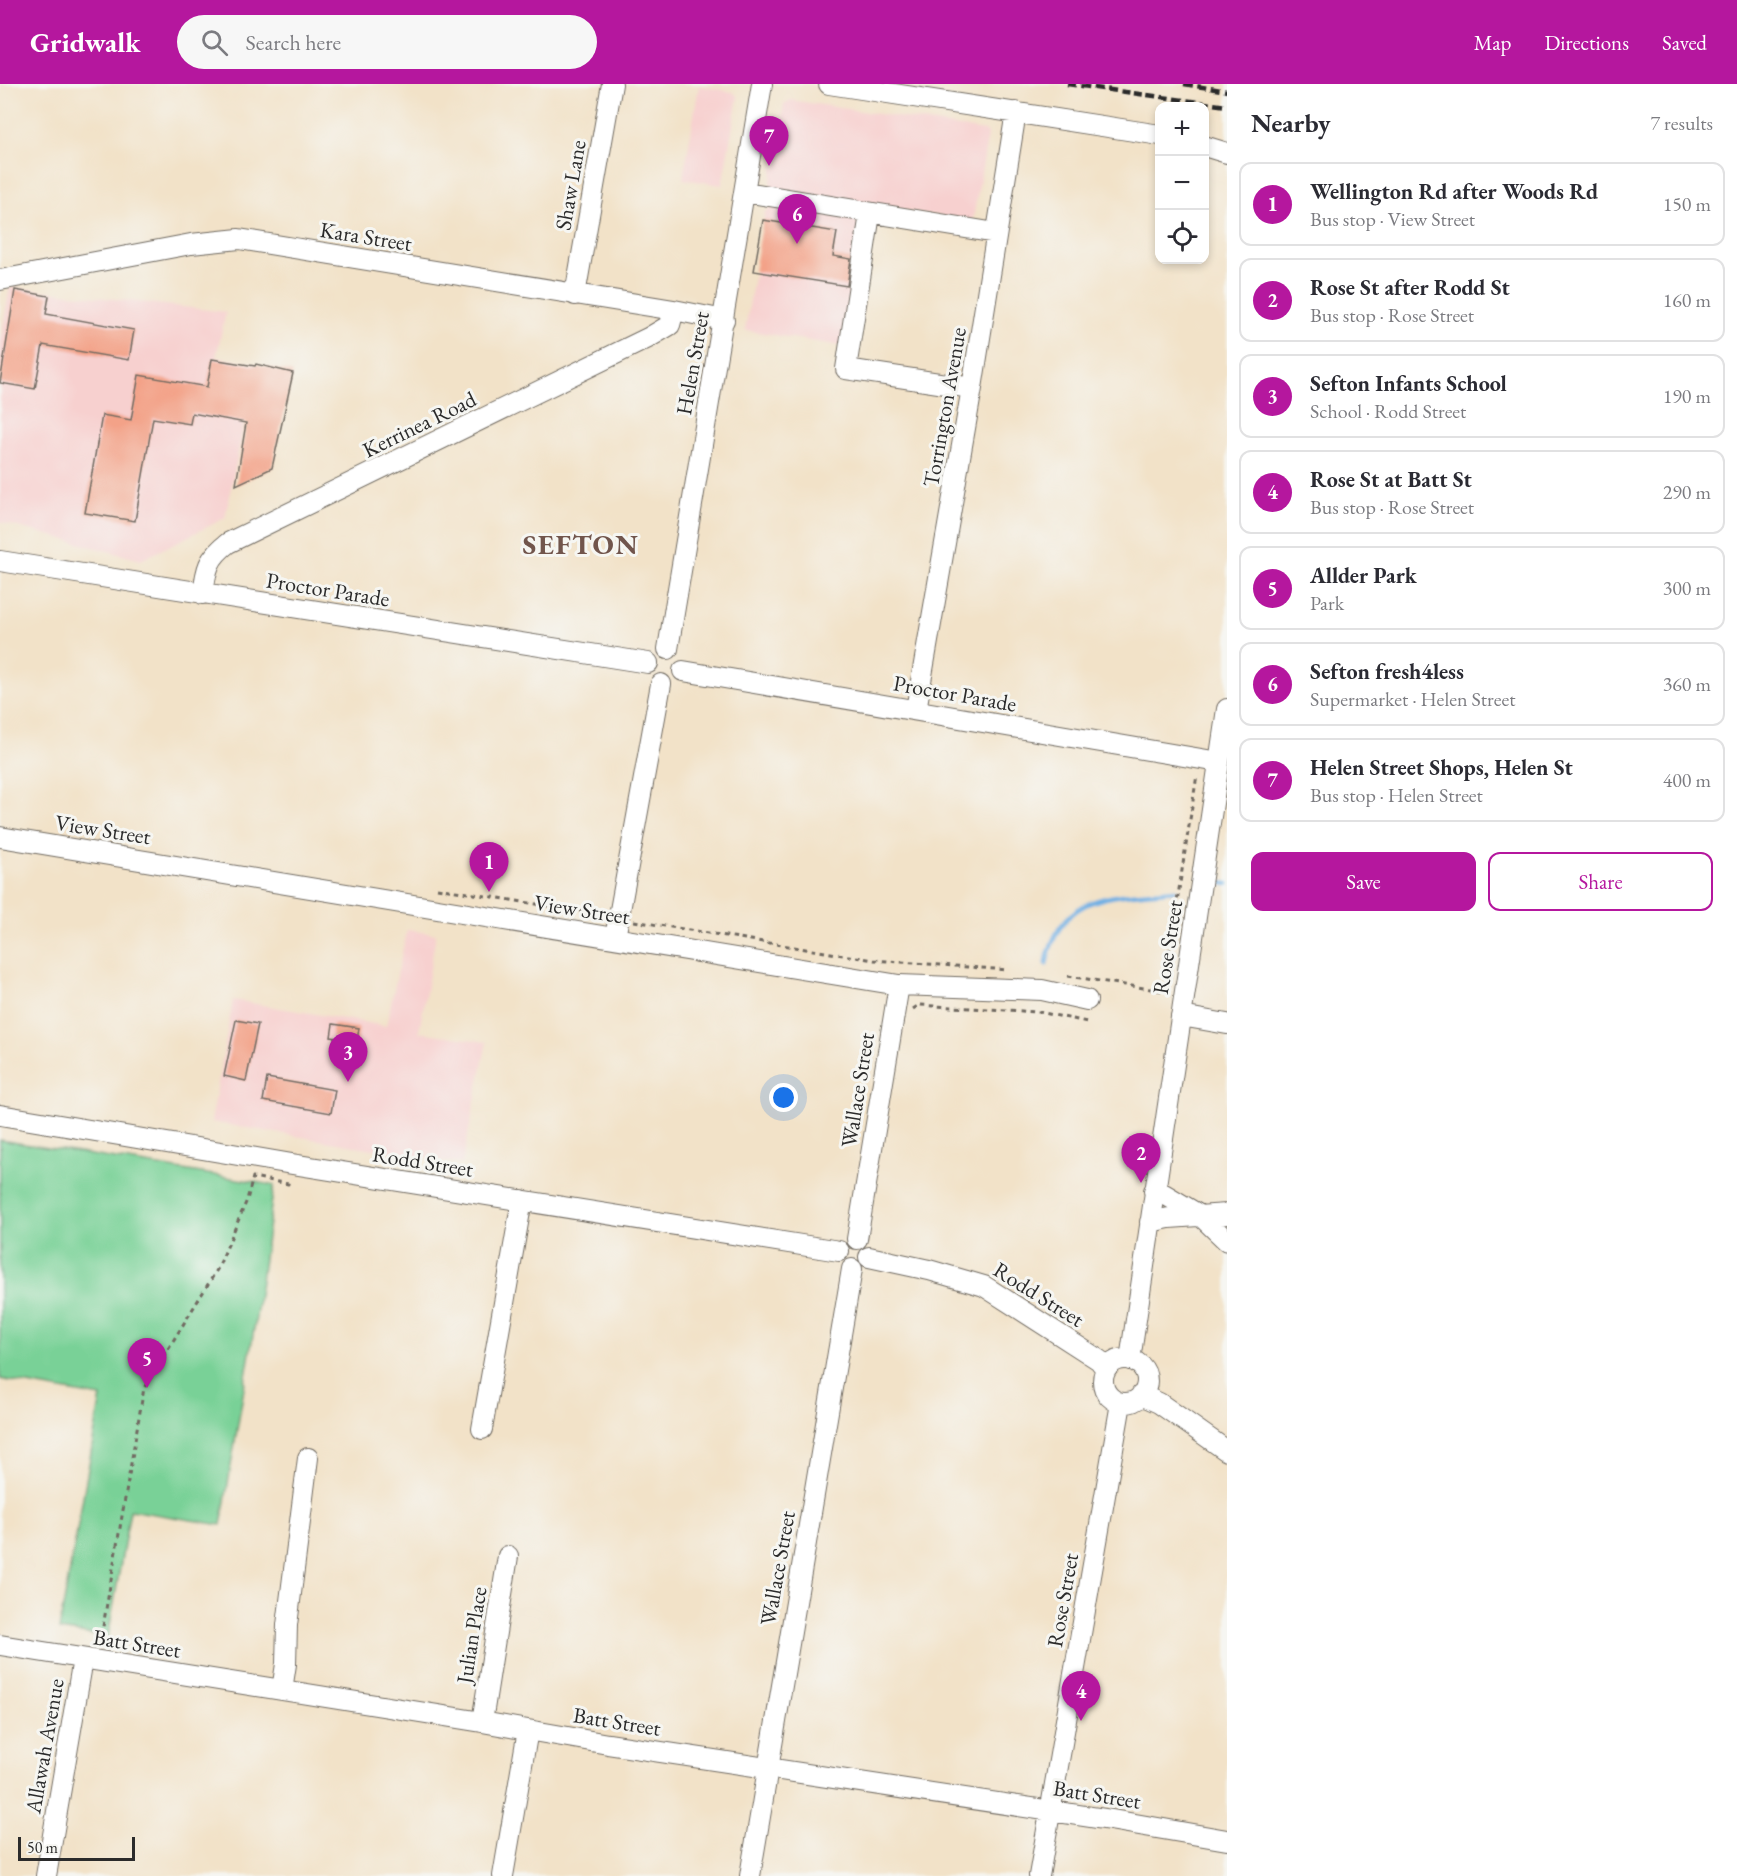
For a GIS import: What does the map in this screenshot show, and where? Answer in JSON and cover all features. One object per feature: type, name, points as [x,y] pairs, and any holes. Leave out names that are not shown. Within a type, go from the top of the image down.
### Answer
[{"type":"street","name":"Shaw Lane","points":[[575,295],[612,84]]},
{"type":"street","name":"Helen Street","points":[[668,649],[762,84]]},
{"type":"street","points":[[829,84],[958,98],[1016,112],[1060,114],[1155,134]]},
{"type":"street","name":"Torrington Avenue","points":[[916,710],[972,388],[1016,112]]},
{"type":"street","points":[[1209,148],[1227,153]]},
{"type":"street","points":[[745,192],[996,233]]},
{"type":"street","points":[[870,214],[846,369],[972,388]]},
{"type":"street","name":"Kara Street","points":[[0,280],[191,244],[239,239],[724,320]]},
{"type":"street","name":"Kerrinea Road","points":[[203,594],[205,572],[214,554],[228,543],[648,338],[670,325],[674,310]]},
{"type":"street","name":"Proctor Parade","points":[[0,561],[648,663]]},
{"type":"street","points":[[668,649],[679,656],[683,671],[675,682],[661,684],[649,674],[648,663],[654,653],[668,649]]},
{"type":"street","name":"Proctor Parade","points":[[683,671],[1219,762]]},
{"type":"street","points":[[615,938],[661,684]]},
{"type":"street","name":"Rose Street","points":[[1130,1360],[1219,762],[1225,736],[1227,709]]},
{"type":"street","name":"View Street","points":[[0,837],[898,985],[1042,990],[1087,1000]]},
{"type":"street","name":"Wallace Street","points":[[857,1239],[898,985]]},
{"type":"street","points":[[1181,1016],[1227,1024]]},
{"type":"street","name":"Rodd Street","points":[[0,1115],[839,1251]]},
{"type":"street","points":[[1154,1191],[1164,1194],[1201,1216],[1227,1241]]},
{"type":"street","points":[[482,1429],[522,1200]]},
{"type":"street","points":[[1150,1222],[1227,1214]]},
{"type":"street","points":[[857,1239],[868,1246],[869,1257],[865,1265],[852,1269],[842,1263],[839,1251],[846,1241],[857,1239]]},
{"type":"street","name":"Rodd Street","points":[[869,1257],[929,1270],[984,1286],[1100,1360],[1106,1369]]},
{"type":"street","name":"Wallace Street","points":[[750,1876],[852,1269]]},
{"type":"street","points":[[1130,1360],[1139,1364],[1146,1376],[1142,1395],[1129,1402],[1114,1400],[1104,1390],[1103,1376],[1106,1369],[1115,1362],[1130,1360]]},
{"type":"street","points":[[1142,1395],[1159,1403],[1227,1451]]},
{"type":"street","name":"Rose Street","points":[[1039,1876],[1121,1402]]},
{"type":"street","points":[[282,1690],[286,1664],[287,1625],[308,1458]]},
{"type":"street","name":"Julian Place","points":[[482,1722],[508,1556]]},
{"type":"street","name":"Batt Street","points":[[0,1645],[767,1769],[1227,1840]]},
{"type":"street","name":"Allawah Avenue","points":[[46,1876],[90,1660]]},
{"type":"street","points":[[503,1876],[528,1730]]},
{"type":"path","points":[[1059,975],[1162,991],[1198,771]]},
{"type":"path","points":[[437,888],[874,960],[1017,970]]},
{"type":"path","points":[[909,1012],[919,1005],[1039,1012],[1087,1022]]},
{"type":"path","points":[[90,1660],[144,1388],[218,1268],[247,1200],[253,1177],[288,1184],[292,1164]]},
{"type":"shaded area","points":[[699,86],[733,92],[738,97],[722,185],[683,179]]},
{"type":"shaded area","points":[[791,100],[985,131],[988,134],[973,219],[968,221],[773,189],[770,186],[784,104]]},
{"type":"shaded area","points":[[776,204],[853,217],[861,227],[841,346],[745,330],[765,212]]},
{"type":"shaded area","points":[[10,287],[226,312],[216,357],[256,364],[225,518],[141,560],[0,522],[0,343]]},
{"type":"shaded area","points":[[407,930],[436,934],[419,1032],[487,1042],[462,1164],[211,1122],[233,1000],[386,1026]]},
{"type":"green space","points":[[0,1140],[274,1185],[256,1317],[221,1525],[130,1510],[108,1637],[59,1630],[101,1397],[0,1379]]},
{"type":"building","points":[[763,220],[837,232],[833,256],[851,259],[847,286],[754,271]]},
{"type":"building","points":[[15,290],[49,296],[46,314],[134,330],[129,360],[43,345],[35,389],[0,383]]},
{"type":"building","points":[[212,359],[255,366],[256,364],[293,373],[272,468],[236,485],[246,423],[192,413],[190,424],[153,418],[135,521],[85,513],[102,415],[131,420],[139,375],[207,387]]},
{"type":"building","points":[[236,1020],[258,1024],[246,1081],[224,1076]]},
{"type":"building","points":[[333,1024],[359,1028],[357,1041],[331,1037]]},
{"type":"building","points":[[267,1078],[335,1090],[331,1113],[263,1101]]},
{"type":"waterway","points":[[1215,882],[1227,884]]},
{"type":"waterway","points":[[1046,964],[1053,940],[1064,922],[1077,910],[1111,897],[1175,890]]},
{"type":"railway","points":[[1067,84],[1227,106]]},
{"type":"railway","points":[[1184,84],[1227,91]]},
{"type":"place","name":"Helen Street Shops, Helen St","points":[[769,166]]},
{"type":"place","name":"Sefton fresh4less","points":[[797,244]]},
{"type":"place","name":"Wellington Rd after Woods Rd","points":[[489,892]]},
{"type":"place","name":"Sefton Infants School","points":[[348,1082]]},
{"type":"place","name":"Rose St after Rodd St","points":[[1141,1183]]},
{"type":"place","name":"Allder Park","points":[[147,1388]]},
{"type":"place","name":"Rose St at Batt St","points":[[1081,1721]]},
{"type":"district","name":"SEFTON","points":[[581,544]]}]
